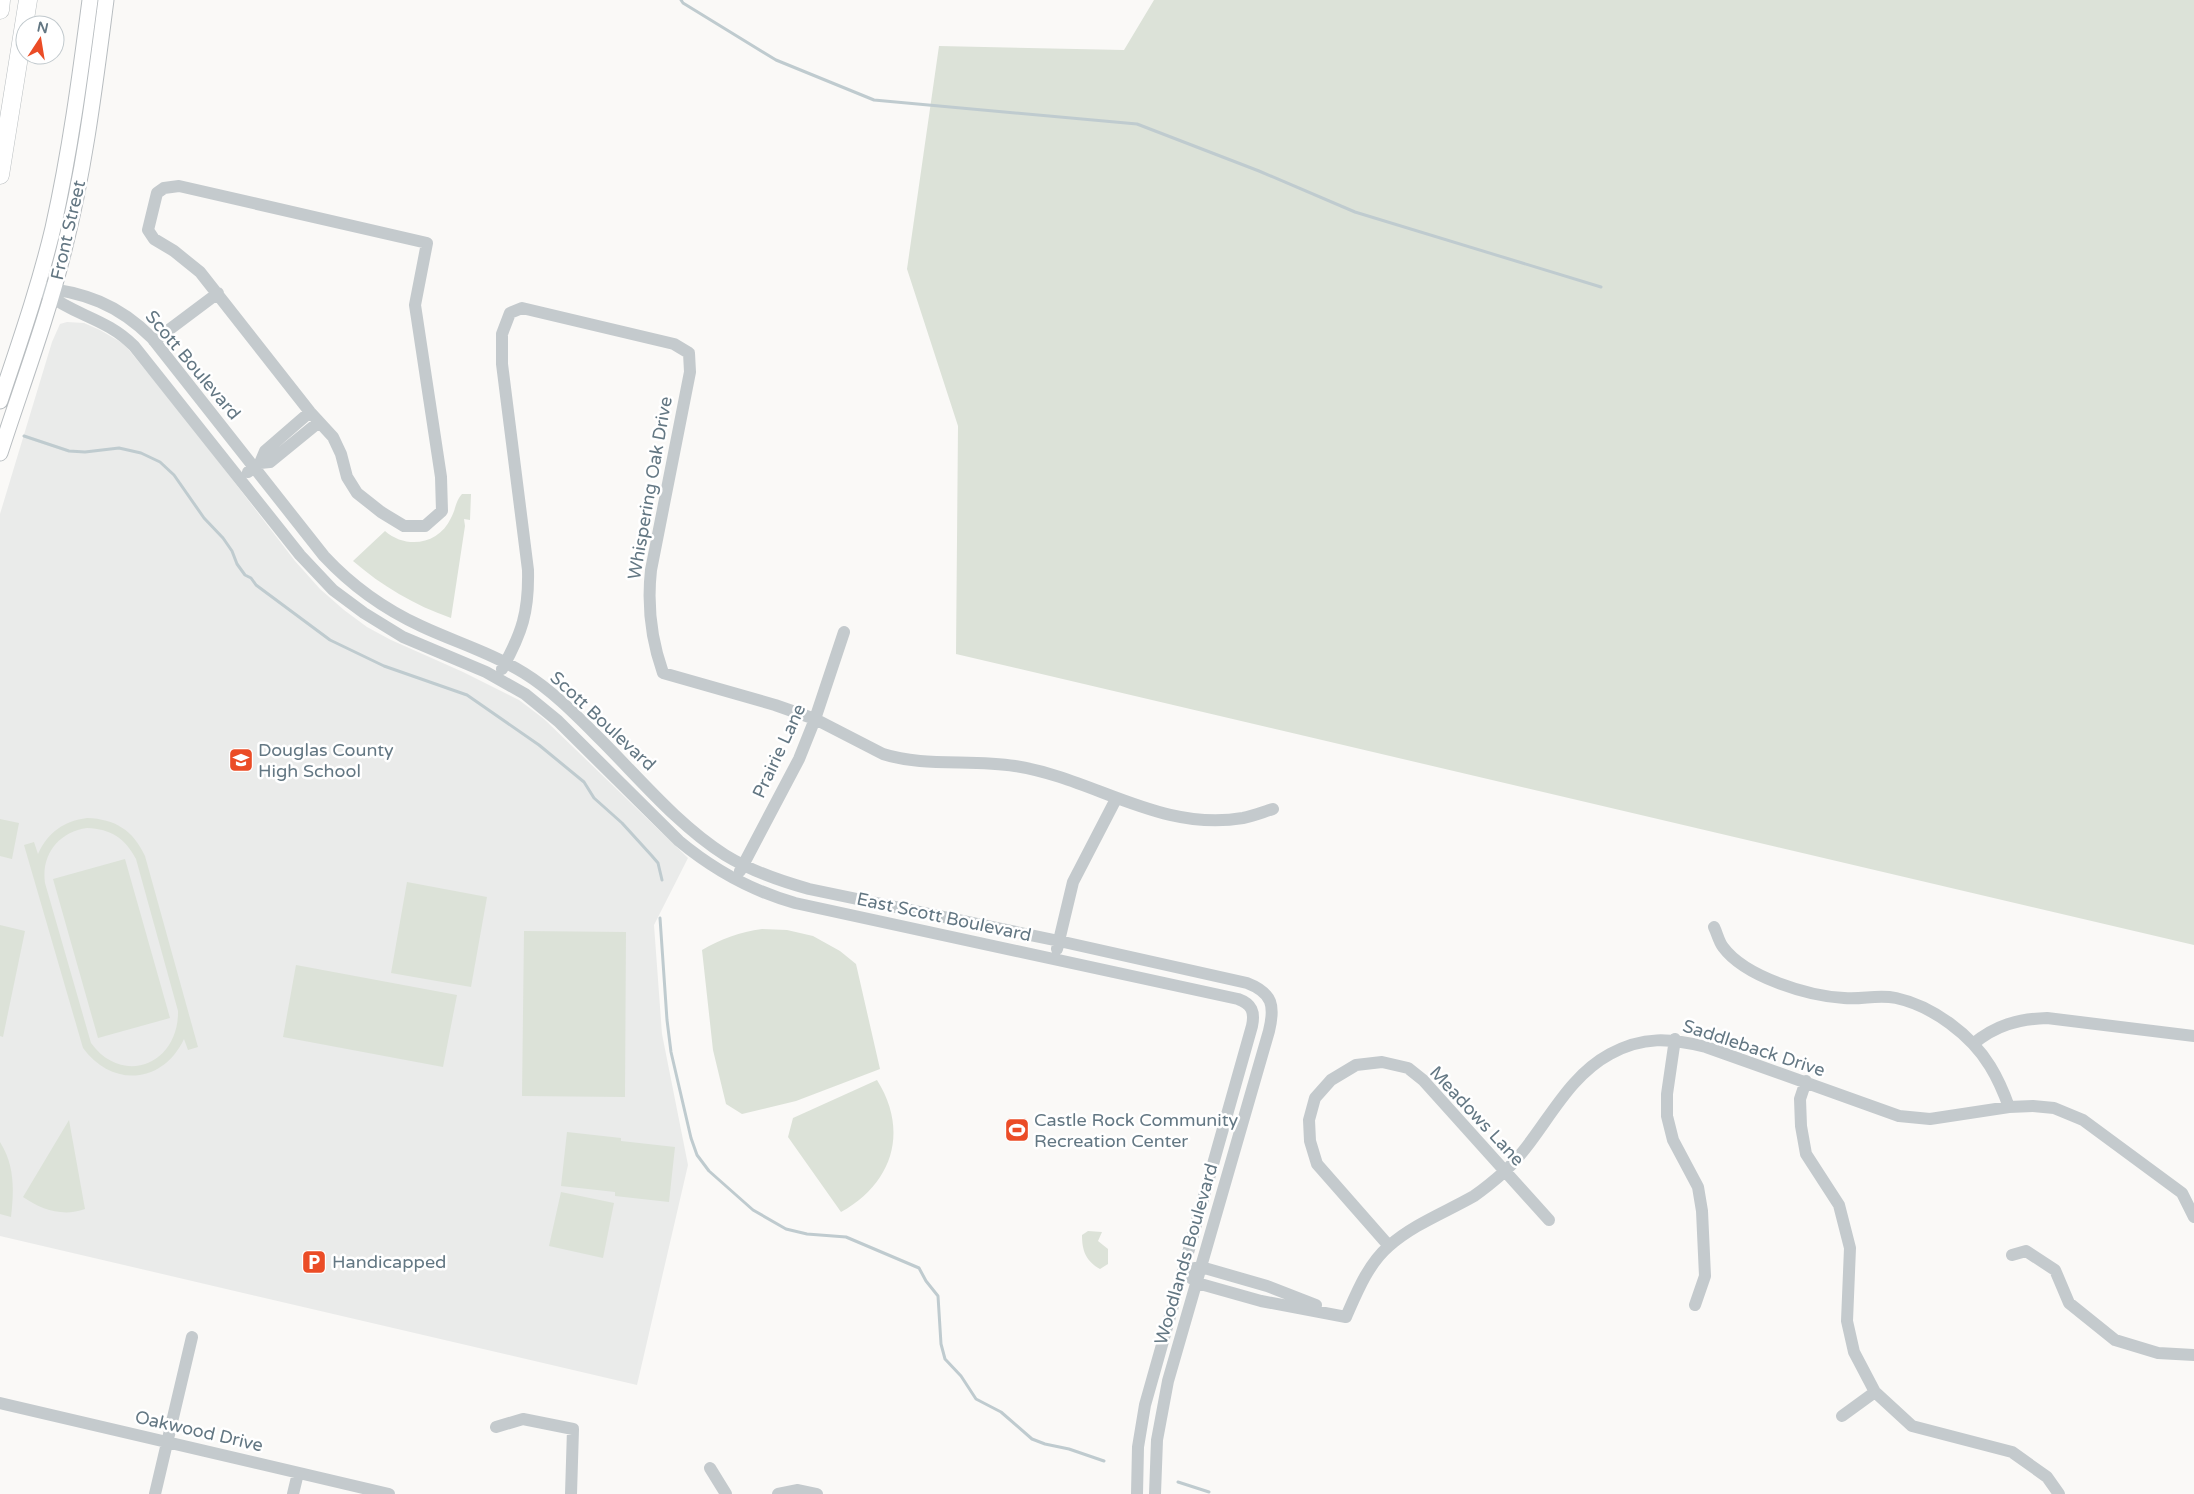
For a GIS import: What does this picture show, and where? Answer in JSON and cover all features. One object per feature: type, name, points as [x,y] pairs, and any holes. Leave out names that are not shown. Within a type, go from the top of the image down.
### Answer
[{"type":"highway","points":[[0,10],[1,0]]},
{"type":"highway","points":[[0,175],[28,0]]},
{"type":"main road","name":"Front Street","points":[[0,401],[38,287],[68,159],[90,0]]},
{"type":"main road","name":"Front Street","points":[[0,453],[53,293],[81,177],[106,0]]},
{"type":"street","points":[[179,186],[427,244],[415,305],[441,477],[442,511],[425,526],[404,526],[380,512],[357,493],[347,477],[341,454],[333,437],[315,417],[200,272],[174,251],[154,239],[148,230],[157,193],[164,188],[179,186]]},
{"type":"street","name":"Scott Boulevard","points":[[38,287],[53,293],[72,292],[107,304],[130,317],[154,340],[257,465],[324,556],[359,588],[403,617],[506,663],[551,692],[688,826],[724,854],[743,865]]},
{"type":"street","name":"Scott Boulevard","points":[[53,293],[67,308],[104,322],[124,336],[146,359],[300,555],[347,601],[403,637],[497,678],[525,694],[558,721],[650,814]]},
{"type":"street","points":[[154,340],[218,293]]},
{"type":"street","name":"Whispering Oak Drive","points":[[497,678],[522,629],[528,602],[528,570],[502,364],[502,334],[510,313],[522,308],[674,344],[689,353],[690,372],[649,587],[652,639],[663,673],[775,705],[815,719],[883,754],[895,758],[914,761],[990,762],[1017,766],[1076,782],[1144,809],[1188,819],[1218,820],[1244,818],[1273,809]]},
{"type":"street","points":[[240,479],[257,465],[265,451],[315,417]]},
{"type":"street","name":"Prairie Lane","points":[[735,880],[799,759],[815,719],[844,632]]},
{"type":"street","points":[[1055,959],[1073,882],[1116,799]]},
{"type":"street","name":"East Scott Boulevard","points":[[650,814],[695,855],[735,880],[775,898],[1238,999],[1252,1008]]},
{"type":"street","name":"East Scott Boulevard","points":[[743,865],[787,883],[809,889],[1059,941],[1247,983],[1260,990],[1269,998]]},
{"type":"street","points":[[1714,927],[1722,946],[1730,955],[1746,967],[1772,980],[1808,992],[1844,999],[1873,996],[1896,998],[1935,1014],[1973,1044],[1990,1066],[2009,1107]]},
{"type":"street","name":"Woodlands Boulevard","points":[[1155,1494],[1155,1462],[1163,1400],[1269,1031],[1272,1010],[1269,998]]},
{"type":"street","name":"Woodlands Boulevard","points":[[1137,1494],[1138,1447],[1145,1405],[1252,1026],[1252,1008]]},
{"type":"street","points":[[1973,1044],[1985,1033],[2003,1025],[2024,1019],[2047,1018],[2194,1036]]},
{"type":"street","points":[[1675,1039],[1667,1094],[1667,1116],[1673,1140],[1698,1187],[1702,1211],[1706,1276],[1695,1305]]},
{"type":"street","name":"Saddleback Drive","points":[[1346,1317],[1364,1279],[1389,1246],[1431,1218],[1476,1195],[1504,1171],[1535,1138],[1560,1101],[1583,1073],[1610,1054],[1655,1040],[1675,1039],[1706,1047],[1806,1081],[1868,1106],[1907,1117],[1930,1120],[2009,1107],[2034,1106],[2054,1108],[2083,1120],[2182,1193],[2194,1217]]},
{"type":"street","name":"Meadows Lane","points":[[1389,1246],[1317,1164],[1310,1141],[1309,1120],[1316,1098],[1331,1080],[1356,1065],[1382,1062],[1408,1068],[1423,1080],[1549,1220]]},
{"type":"street","points":[[1806,1081],[1800,1099],[1801,1126],[1806,1154],[1839,1205],[1850,1248],[1847,1321],[1854,1352],[1875,1392],[1912,1426],[2012,1452],[2047,1477],[2059,1494]]},
{"type":"street","points":[[2012,1255],[2026,1251],[2055,1270],[2069,1303],[2115,1340],[2158,1353],[2194,1355]]},
{"type":"street","points":[[1183,1269],[1201,1268],[1268,1286],[1346,1317]]},
{"type":"street","points":[[1183,1269],[1197,1283],[1262,1301],[1346,1317]]},
{"type":"street","points":[[155,1494],[192,1337]]},
{"type":"street","points":[[1842,1416],[1875,1392]]},
{"type":"street","name":"Oakwood Drive","points":[[0,1403],[389,1494]]},
{"type":"street","points":[[496,1427],[523,1418],[573,1429],[571,1494]]},
{"type":"street","points":[[710,1468],[726,1494]]},
{"type":"street","points":[[293,1494],[298,1473]]},
{"type":"street","points":[[778,1494],[798,1490],[817,1494]]},
{"type":"shaded area","points":[[1154,0],[2194,0],[2194,945],[956,654],[958,426],[907,269],[939,46],[1124,50]]},
{"type":"shaded area","points":[[67,322],[84,323],[124,344],[185,418],[295,561],[320,589],[344,610],[367,627],[391,640],[463,672],[519,700],[544,719],[688,858],[654,925],[662,1034],[688,1165],[637,1385],[0,1236],[0,514],[52,342],[60,324]]},
{"type":"shaded area","points":[[462,494],[471,494],[470,520],[464,519],[465,526],[451,618],[399,594],[375,579],[353,561],[385,531],[403,541],[412,542],[431,539],[446,527]]},
{"type":"shaded area","points":[[87,818],[97,819],[122,828],[135,839],[145,856],[198,1047],[188,1050],[184,1039],[175,1054],[163,1065],[150,1072],[122,1075],[108,1070],[95,1061],[83,1048],[24,845],[34,842],[38,854],[42,846],[58,829]],"holes":[[[77,830],[103,830],[122,840],[136,859],[178,1011],[176,1029],[169,1045],[159,1056],[147,1063],[133,1066],[118,1064],[104,1056],[91,1043],[45,883],[46,863],[54,846],[68,834]]]},
{"type":"shaded area","points":[[0,819],[19,823],[12,859],[0,856]]},
{"type":"shaded area","points":[[125,859],[170,1018],[98,1038],[53,879]]},
{"type":"shaded area","points":[[407,882],[487,897],[471,987],[391,973]]},
{"type":"shaded area","points":[[0,925],[25,931],[3,1037],[0,1036]]},
{"type":"shaded area","points":[[762,929],[787,930],[813,936],[840,951],[856,964],[880,1069],[796,1101],[742,1114],[726,1104],[713,1050],[702,950],[731,936]]},
{"type":"shaded area","points":[[524,931],[626,932],[625,1097],[522,1096]]},
{"type":"shaded area","points":[[296,965],[457,995],[443,1067],[283,1037]]},
{"type":"shaded area","points":[[877,1080],[887,1099],[892,1118],[893,1137],[890,1154],[884,1171],[873,1186],[859,1200],[841,1212],[788,1137],[793,1118]]},
{"type":"shaded area","points":[[69,1120],[85,1209],[69,1212],[53,1211],[45,1209],[23,1197]]},
{"type":"shaded area","points":[[567,1132],[675,1147],[669,1202],[615,1196],[615,1192],[561,1186]]},
{"type":"shaded area","points":[[0,1142],[11,1169],[13,1197],[11,1217],[0,1214]]},
{"type":"shaded area","points":[[561,1192],[614,1203],[603,1258],[549,1246]]},
{"type":"shaded area","points":[[1088,1231],[1102,1232],[1098,1241],[1108,1249],[1108,1264],[1100,1269],[1091,1263],[1084,1251],[1082,1235]]},
{"type":"waterway","points":[[681,0],[776,60],[874,100],[1137,124],[1259,171],[1355,212],[1601,287]]},
{"type":"waterway","points":[[24,436],[69,451],[85,452],[119,448],[141,453],[160,462],[174,475],[204,518],[223,538],[245,575],[251,578],[256,585],[330,640],[384,666],[467,695],[539,745],[584,782],[594,798],[622,823],[658,863],[662,880]]},
{"type":"waterway","points":[[660,918],[671,1052],[691,1138],[697,1155],[709,1171],[753,1210],[786,1229],[807,1234],[846,1237],[919,1268],[926,1281],[938,1296],[941,1344],[945,1359],[961,1376],[976,1399],[1001,1412],[1032,1439],[1104,1461]]},
{"type":"waterway","points":[[1178,1482],[1209,1492]]},
{"type":"place","name":"Douglas County High School","points":[[241,760]]},
{"type":"place","name":"Castle Rock Community Recreation Center","points":[[1017,1130]]},
{"type":"place","name":"Handicapped","points":[[314,1262]]}]
